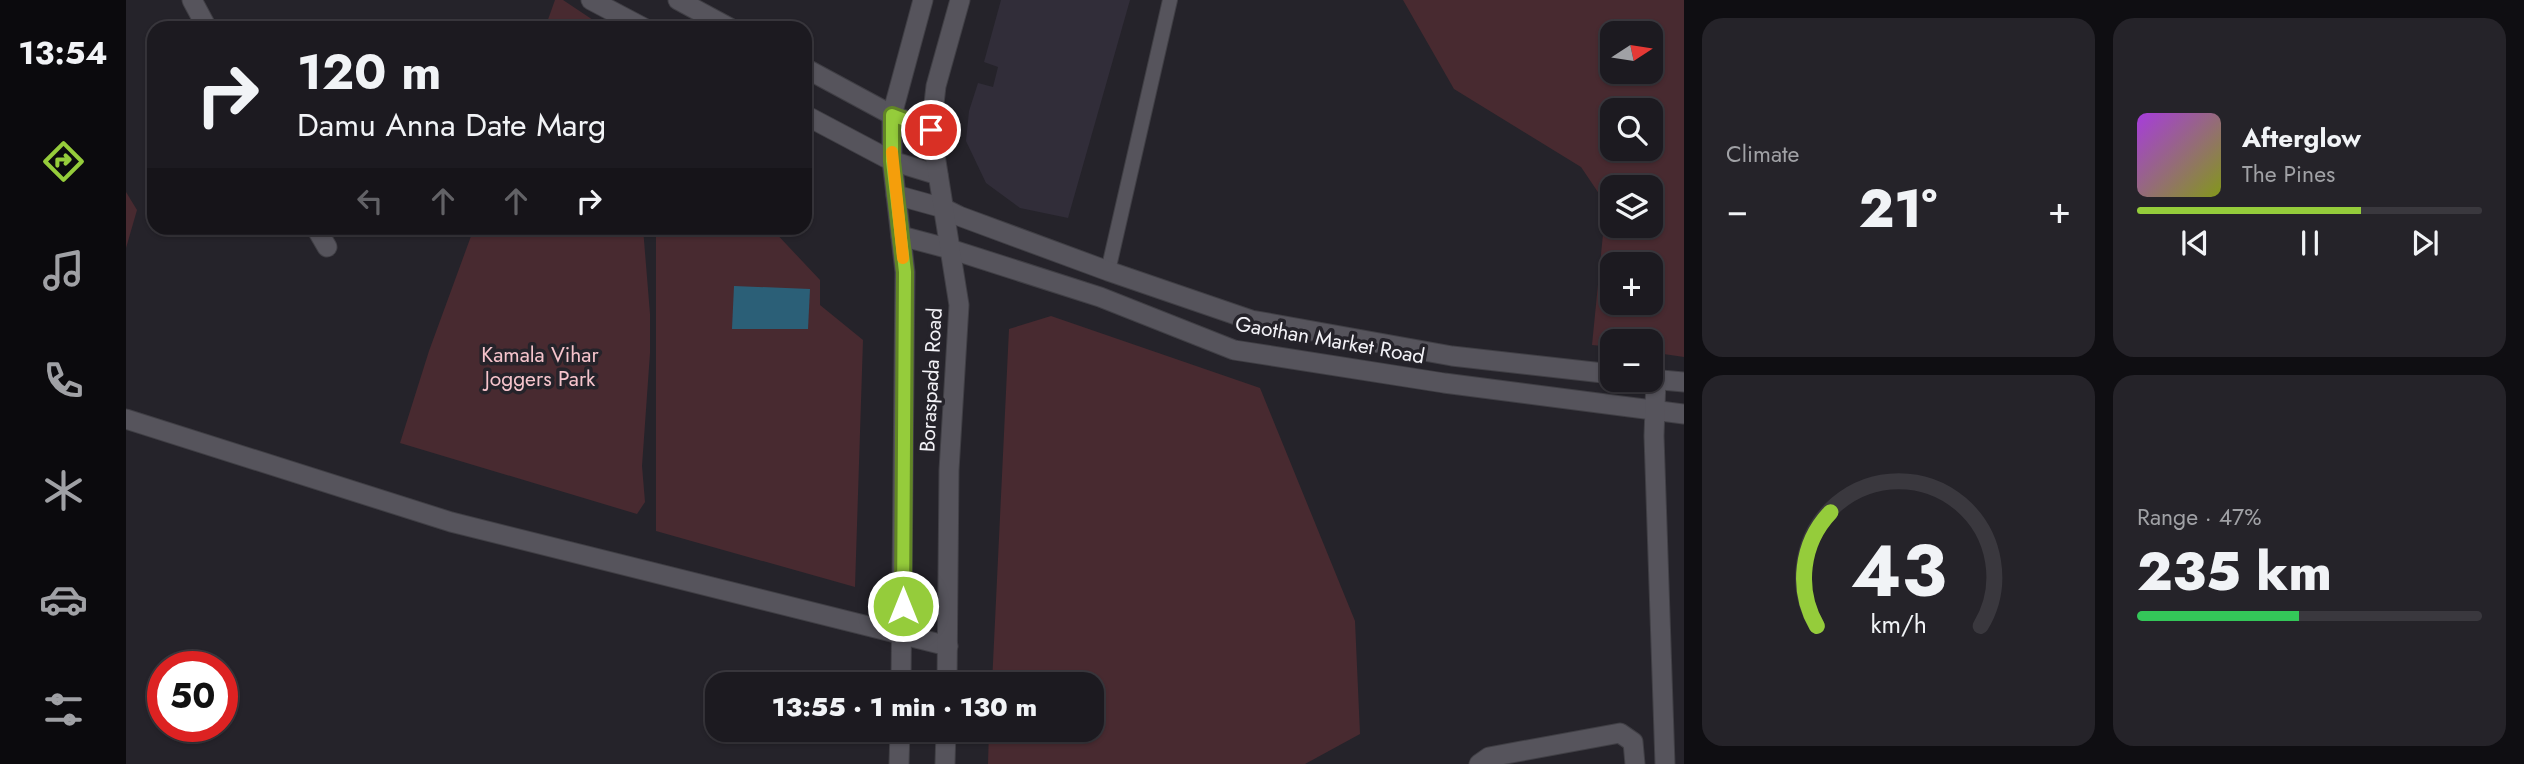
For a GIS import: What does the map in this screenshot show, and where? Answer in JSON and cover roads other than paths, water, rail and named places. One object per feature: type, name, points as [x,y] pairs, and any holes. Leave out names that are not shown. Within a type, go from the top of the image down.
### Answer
[{"type":"street","points":[[192,0],[203,21]]},
{"type":"street","points":[[592,0],[631,21]]},
{"type":"street","points":[[678,0],[717,21]]},
{"type":"street","name":"Boraspada Road","points":[[901,672],[905,272],[892,161],[892,115],[923,0]]},
{"type":"street","name":"Boraspada Road","points":[[947,672],[949,470],[959,305],[931,130],[936,86],[960,0]]},
{"type":"street","points":[[812,72],[892,115],[931,130]]},
{"type":"street","points":[[812,119],[892,161],[938,175]]},
{"type":"street","name":"Gaothan Market Road","points":[[896,195],[943,208],[1108,271],[1251,320],[1452,356],[1600,373]]},
{"type":"street","points":[[320,235],[327,247]]},
{"type":"street","name":"Gaothan Market Road","points":[[901,236],[950,249],[1125,306],[1234,350],[1503,391],[1684,414]]},
{"type":"street","points":[[1125,306],[1133,280]]},
{"type":"street","points":[[1337,366],[1341,336]]},
{"type":"street","points":[[1503,391],[1506,363]]},
{"type":"street","points":[[1663,380],[1684,382]]},
{"type":"street","points":[[1653,392],[1665,764]]},
{"type":"street","points":[[126,419],[451,522],[948,646]]},
{"type":"street","points":[[1479,764],[1489,757],[1620,733],[1633,742],[1635,764]]},
{"type":"street","points":[[899,764],[900,742]]},
{"type":"street","points":[[945,764],[946,742]]},
{"type":"lane","points":[[1108,271],[1170,0]]},
{"type":"water","points":[[734,286],[810,289],[808,329],[732,329]]},
{"type":"park label","name":"Kamala Vihar Joggers Park","points":[[540,367]]}]
